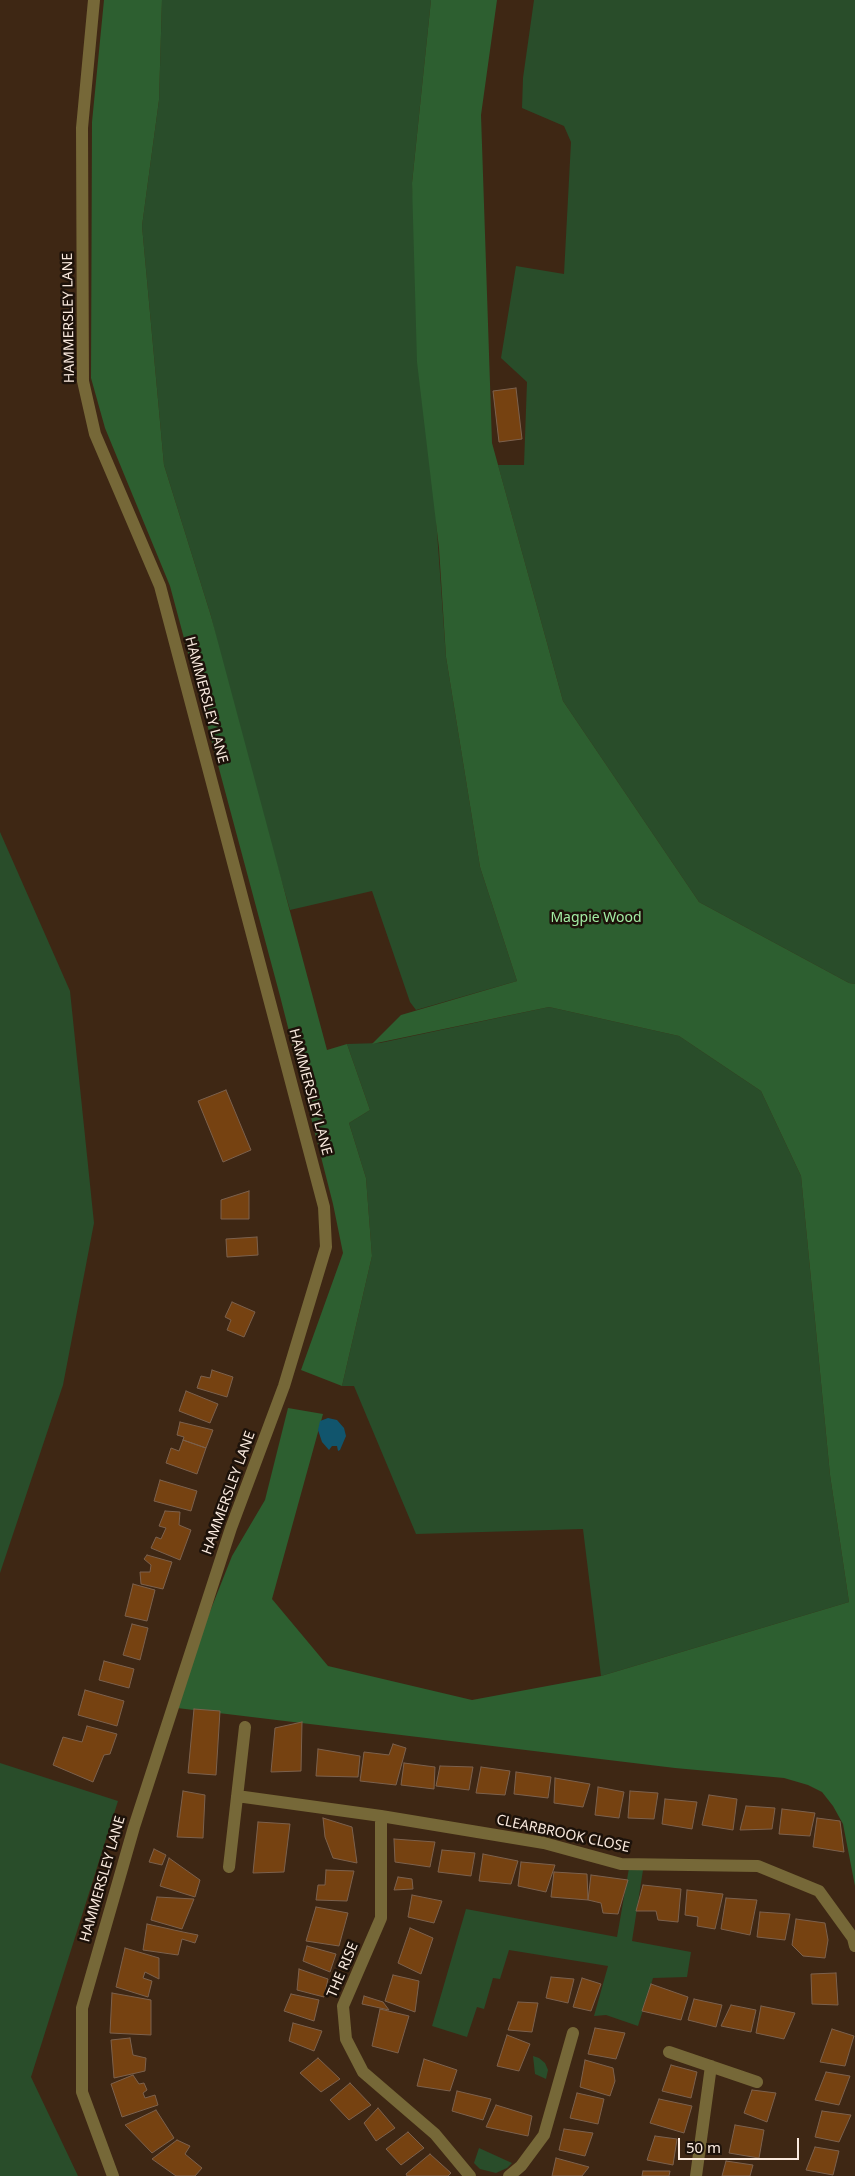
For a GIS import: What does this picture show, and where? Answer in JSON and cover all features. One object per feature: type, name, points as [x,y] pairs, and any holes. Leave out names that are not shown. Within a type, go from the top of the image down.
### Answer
[{"type":"street","name":"HAMMERSLEY LANE","points":[[94,0],[82,128],[83,381],[95,434],[160,586],[324,1207],[326,1247],[284,1386],[230,1528],[134,1827],[82,2008],[82,2092],[113,2176]]},
{"type":"street","points":[[229,1867],[245,1727]]},
{"type":"street","name":"CLEARBROOK CLOSE","points":[[237,1796],[381,1816],[544,1843],[621,1864],[758,1866],[819,1891],[853,1938],[855,1946]]},
{"type":"street","name":"THE RISE","points":[[381,1816],[381,1918],[343,2006],[346,2039],[363,2072],[435,2134],[470,2176]]},
{"type":"street","points":[[509,2176],[522,2166],[544,2135],[573,2033]]},
{"type":"street","points":[[669,2052],[757,2082]]},
{"type":"street","points":[[696,2176],[711,2066]]},
{"type":"green space","points":[[104,0],[162,0],[159,100],[142,226],[164,465],[211,616],[327,1050],[347,1044],[370,1110],[349,1123],[366,1178],[372,1256],[342,1386],[301,1370],[343,1253],[333,1204],[280,996],[170,586],[105,428],[91,378],[92,122]]},
{"type":"green space","points":[[162,0],[431,0],[412,183],[446,657],[480,867],[517,981],[416,1010],[410,1002],[372,891],[290,910],[238,731],[211,616],[164,465],[142,226],[159,100]]},
{"type":"green space","name":"Magpie Wood","points":[[431,0],[497,0],[481,115],[492,443],[563,701],[699,902],[849,983],[855,984],[855,1886],[843,1824],[833,1806],[822,1792],[808,1785],[784,1778],[675,1768],[177,1708],[207,1619],[232,1556],[265,1500],[288,1408],[323,1414],[272,1599],[328,1666],[472,1700],[601,1676],[849,1602],[830,1475],[801,1176],[761,1091],[679,1036],[549,1007],[372,1044],[401,1015],[517,981],[480,867],[446,657],[439,548],[417,362],[412,183]]},
{"type":"green space","points":[[534,0],[855,0],[855,984],[849,983],[699,902],[563,701],[498,465],[524,465],[527,382],[501,358],[516,266],[564,274],[571,142],[564,126],[522,108],[523,78]]},
{"type":"green space","points":[[0,832],[70,991],[94,1223],[63,1385],[0,1573]]},
{"type":"green space","points":[[549,1007],[679,1036],[761,1091],[801,1176],[830,1475],[849,1602],[601,1676],[583,1529],[416,1534],[354,1386],[342,1386],[372,1256],[366,1178],[349,1123],[370,1110],[347,1044],[380,1043]]},
{"type":"green space","points":[[0,1763],[118,1801],[31,2077],[78,2176],[0,2176]]},
{"type":"green space","points":[[629,1868],[643,1870],[632,1941],[691,1952],[687,1977],[653,1978],[638,2026],[606,2015],[594,2016],[608,1966],[509,1950],[500,1979],[493,1978],[484,2009],[477,2007],[467,2037],[432,2026],[466,1909],[617,1937]]},
{"type":"green space","points":[[533,2056],[545,2063],[548,2070],[546,2079],[535,2074]]},
{"type":"green space","points":[[479,2148],[512,2163],[507,2168],[496,2173],[480,2169],[474,2163]]},
{"type":"water","points":[[328,1418],[337,1420],[344,1428],[346,1436],[338,1451],[337,1446],[332,1446],[329,1450],[322,1442],[318,1430],[320,1421]]},
{"type":"building","points":[[516,388],[522,439],[499,442],[493,391]]},
{"type":"building","points":[[226,1090],[251,1150],[223,1162],[198,1101]]},
{"type":"building","points":[[249,1191],[249,1219],[221,1219],[221,1200]]},
{"type":"building","points":[[257,1237],[258,1255],[227,1257],[226,1239]]},
{"type":"building","points":[[232,1302],[255,1312],[244,1337],[227,1330],[231,1320],[225,1317]]},
{"type":"building","points":[[212,1370],[233,1377],[227,1397],[197,1388],[201,1376],[210,1378]]},
{"type":"building","points":[[186,1391],[218,1404],[210,1423],[179,1411]]},
{"type":"building","points":[[180,1422],[213,1430],[206,1448],[183,1440],[184,1437],[177,1435]]},
{"type":"building","points":[[183,1440],[206,1448],[197,1474],[166,1463],[171,1448],[179,1451]]},
{"type":"building","points":[[160,1480],[197,1491],[191,1511],[154,1501]]},
{"type":"building","points":[[165,1511],[180,1512],[179,1525],[191,1530],[180,1560],[151,1548],[156,1537],[161,1539],[166,1528],[159,1526]]},
{"type":"building","points":[[147,1555],[172,1562],[163,1589],[141,1584],[140,1572],[150,1572],[151,1565],[144,1559]]},
{"type":"building","points":[[133,1584],[155,1590],[147,1621],[125,1616]]},
{"type":"building","points":[[132,1624],[148,1628],[140,1660],[123,1655]]},
{"type":"building","points":[[104,1661],[134,1669],[129,1688],[99,1680]]},
{"type":"building","points":[[85,1690],[124,1701],[117,1726],[78,1715]]},
{"type":"building","points":[[194,1709],[220,1711],[216,1775],[188,1773]]},
{"type":"building","points":[[302,1722],[301,1771],[271,1772],[275,1728]]},
{"type":"building","points":[[87,1726],[117,1734],[110,1754],[104,1755],[93,1782],[53,1765],[63,1737],[82,1742]]},
{"type":"building","points":[[393,1744],[406,1748],[396,1785],[360,1781],[364,1752],[389,1755]]},
{"type":"building","points":[[318,1749],[360,1756],[358,1777],[316,1776]]},
{"type":"building","points":[[404,1763],[435,1767],[434,1789],[401,1785]]},
{"type":"building","points":[[440,1766],[473,1767],[469,1790],[436,1786]]},
{"type":"building","points":[[481,1767],[510,1771],[505,1795],[476,1793]]},
{"type":"building","points":[[516,1772],[551,1777],[548,1798],[514,1794]]},
{"type":"building","points":[[555,1778],[590,1784],[583,1807],[554,1803]]},
{"type":"building","points":[[598,1787],[624,1792],[619,1818],[595,1815]]},
{"type":"building","points":[[183,1791],[205,1795],[203,1838],[177,1837]]},
{"type":"building","points":[[630,1791],[658,1793],[654,1819],[628,1818]]},
{"type":"building","points":[[709,1795],[737,1799],[733,1830],[702,1825]]},
{"type":"building","points":[[665,1799],[697,1802],[692,1829],[662,1824]]},
{"type":"building","points":[[746,1806],[775,1808],[772,1829],[740,1830]]},
{"type":"building","points":[[782,1809],[815,1813],[810,1836],[779,1834]]},
{"type":"building","points":[[323,1818],[352,1827],[357,1863],[333,1858],[325,1837]]},
{"type":"building","points":[[817,1818],[840,1821],[844,1852],[813,1847]]},
{"type":"building","points":[[258,1822],[290,1824],[284,1872],[253,1873]]},
{"type":"building","points":[[394,1839],[435,1842],[430,1867],[395,1862]]},
{"type":"building","points":[[154,1849],[166,1855],[162,1865],[149,1862]]},
{"type":"building","points":[[442,1850],[475,1853],[471,1876],[438,1872]]},
{"type":"building","points":[[483,1854],[518,1861],[511,1884],[479,1881]]},
{"type":"building","points":[[169,1858],[200,1880],[195,1897],[160,1886]]},
{"type":"building","points":[[521,1862],[555,1865],[546,1892],[518,1886]]},
{"type":"building","points":[[326,1870],[354,1871],[347,1901],[316,1900],[318,1885],[325,1885]]},
{"type":"building","points":[[554,1872],[587,1874],[588,1900],[551,1897]]},
{"type":"building","points":[[591,1875],[628,1880],[618,1914],[603,1913],[601,1903],[588,1900]]},
{"type":"building","points":[[398,1877],[412,1879],[413,1889],[394,1890]]},
{"type":"building","points":[[643,1885],[681,1889],[678,1922],[658,1920],[656,1911],[636,1911]]},
{"type":"building","points":[[687,1890],[723,1894],[715,1929],[697,1926],[698,1917],[685,1915]]},
{"type":"building","points":[[412,1895],[442,1901],[434,1923],[408,1917]]},
{"type":"building","points":[[157,1897],[194,1899],[182,1929],[151,1920]]},
{"type":"building","points":[[726,1898],[757,1900],[750,1935],[721,1929]]},
{"type":"building","points":[[316,1907],[348,1913],[339,1946],[306,1941]]},
{"type":"building","points":[[760,1912],[790,1914],[785,1940],[757,1937]]},
{"type":"building","points":[[796,1919],[825,1923],[828,1940],[825,1958],[803,1956],[792,1945]]},
{"type":"building","points":[[147,1924],[198,1935],[195,1943],[182,1939],[178,1955],[143,1950]]},
{"type":"building","points":[[410,1928],[433,1938],[421,1974],[398,1963]]},
{"type":"building","points":[[307,1946],[336,1954],[330,1972],[303,1961]]},
{"type":"building","points":[[125,1948],[159,1958],[159,1979],[145,1972],[143,1978],[152,1981],[148,1997],[116,1987]]},
{"type":"building","points":[[299,1969],[328,1979],[324,1997],[297,1990]]},
{"type":"building","points":[[836,1973],[838,2005],[812,2004],[811,1974]]},
{"type":"building","points":[[393,1975],[419,1981],[415,2012],[385,2001]]},
{"type":"building","points":[[551,1977],[574,1979],[568,2003],[546,1998]]},
{"type":"building","points":[[582,1978],[601,1984],[591,2011],[573,2007]]},
{"type":"building","points":[[651,1984],[688,1997],[681,2020],[642,2011]]},
{"type":"building","points":[[112,1993],[151,2000],[151,2035],[110,2033]]},
{"type":"building","points":[[291,1994],[319,2000],[314,2021],[284,2011]]},
{"type":"building","points":[[364,1996],[383,2002],[389,2010],[362,2004]]},
{"type":"building","points":[[694,1999],[722,2005],[716,2027],[688,2020]]},
{"type":"building","points":[[518,2002],[538,2003],[532,2032],[508,2030]]},
{"type":"building","points":[[731,2005],[756,2010],[751,2032],[721,2026]]},
{"type":"building","points":[[761,2006],[795,2013],[784,2039],[756,2033]]},
{"type":"building","points":[[380,2009],[409,2016],[398,2053],[372,2046]]},
{"type":"building","points":[[293,2023],[322,2031],[314,2051],[289,2041]]},
{"type":"building","points":[[595,2028],[625,2033],[616,2059],[588,2054]]},
{"type":"building","points":[[832,2029],[854,2036],[845,2066],[820,2062]]},
{"type":"building","points":[[507,2035],[530,2044],[519,2071],[497,2066]]},
{"type":"building","points":[[130,2038],[133,2055],[146,2058],[145,2071],[114,2078],[111,2040]]},
{"type":"building","points":[[318,2058],[340,2079],[321,2092],[300,2073]]},
{"type":"building","points":[[424,2059],[457,2070],[450,2091],[417,2086]]},
{"type":"building","points":[[585,2060],[613,2068],[615,2081],[610,2096],[580,2087]]},
{"type":"building","points":[[671,2065],[697,2072],[691,2098],[662,2091]]},
{"type":"building","points":[[826,2072],[850,2076],[839,2105],[815,2100]]},
{"type":"building","points":[[133,2075],[139,2084],[144,2083],[147,2090],[143,2093],[145,2098],[155,2095],[158,2105],[122,2117],[111,2084]]},
{"type":"building","points":[[350,2083],[371,2105],[349,2120],[330,2100]]},
{"type":"building","points":[[752,2090],[776,2093],[767,2122],[744,2113]]},
{"type":"building","points":[[457,2091],[491,2099],[483,2120],[452,2111]]},
{"type":"building","points":[[577,2093],[604,2099],[598,2124],[570,2118]]},
{"type":"building","points":[[659,2099],[692,2106],[684,2133],[650,2123]]},
{"type":"building","points":[[496,2105],[532,2116],[528,2136],[486,2127]]},
{"type":"building","points":[[378,2108],[395,2128],[376,2141],[364,2123]]},
{"type":"building","points":[[156,2110],[174,2138],[152,2153],[125,2125]]},
{"type":"building","points":[[822,2111],[851,2115],[839,2142],[815,2137]]},
{"type":"building","points":[[735,2125],[764,2130],[759,2158],[729,2153]]},
{"type":"building","points":[[564,2129],[593,2133],[585,2156],[559,2150]]},
{"type":"building","points":[[408,2132],[424,2148],[401,2165],[386,2149]]},
{"type":"building","points":[[655,2136],[677,2139],[673,2165],[647,2160]]},
{"type":"building","points":[[177,2140],[190,2146],[185,2154],[202,2168],[195,2176],[176,2176],[152,2159]]},
{"type":"building","points":[[815,2147],[839,2151],[833,2175],[806,2170]]},
{"type":"building","points":[[430,2154],[451,2173],[448,2176],[407,2176],[406,2174]]},
{"type":"building","points":[[556,2158],[589,2167],[582,2176],[552,2176]]},
{"type":"building","points":[[726,2161],[753,2165],[750,2176],[722,2176]]},
{"type":"building","points":[[643,2171],[670,2171],[669,2176],[642,2176]]}]
